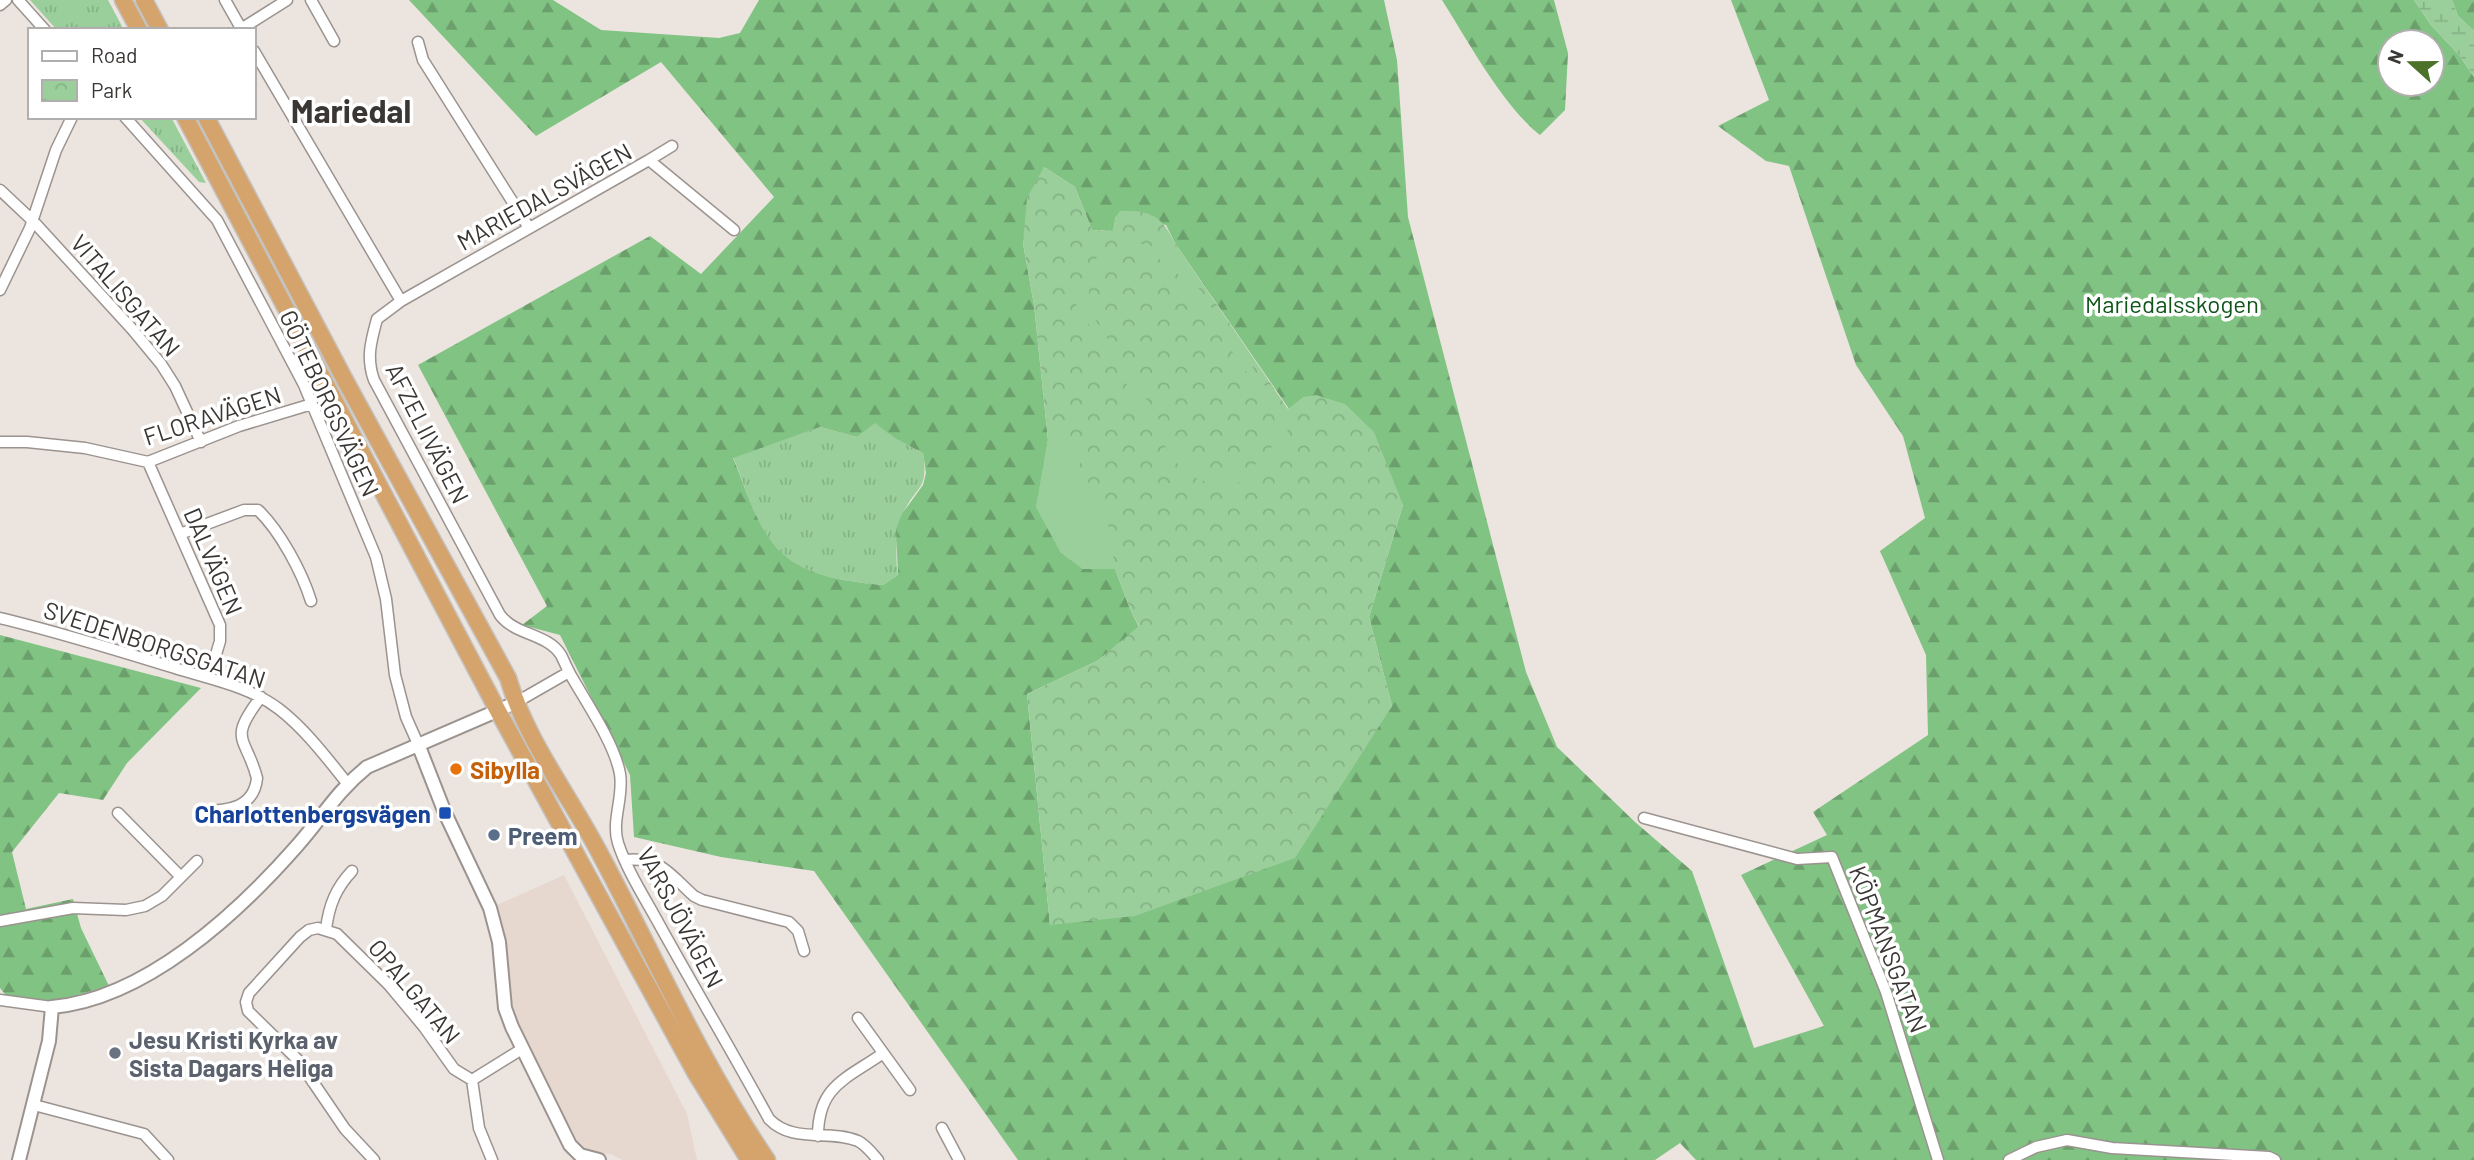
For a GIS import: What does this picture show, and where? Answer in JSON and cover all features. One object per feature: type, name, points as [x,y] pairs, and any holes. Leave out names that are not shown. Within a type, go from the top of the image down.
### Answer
[{"type":"highway","points":[[123,0],[138,28]]},
{"type":"highway","points":[[144,0],[159,28]]},
{"type":"highway","points":[[186,119],[498,711],[695,1072],[749,1160]]},
{"type":"highway","points":[[207,119],[346,382],[508,678],[515,703],[561,789],[597,849],[706,1058],[767,1160]]},
{"type":"street","points":[[0,5],[6,0]]},
{"type":"street","points":[[18,0],[43,28]]},
{"type":"street","points":[[225,0],[240,28]]},
{"type":"street","points":[[243,28],[288,0]]},
{"type":"street","points":[[311,0],[334,41]]},
{"type":"street","points":[[418,42],[423,60],[529,228]]},
{"type":"street","points":[[256,54],[401,301]]},
{"type":"street","points":[[0,290],[33,220],[56,150],[71,119]]},
{"type":"street","name":"GÖTEBORGSVÄGEN","points":[[127,119],[217,220],[304,385],[376,557],[386,599],[395,675],[406,717],[418,744]]},
{"type":"street","points":[[649,160],[672,146]]},
{"type":"street","name":"MARIEDALSVÄGEN","points":[[401,301],[649,160],[734,230]]},
{"type":"street","name":"VITALISGATAN","points":[[0,190],[33,220],[161,364],[175,386],[201,442]]},
{"type":"street","name":"AFZELIIVÄGEN","points":[[401,301],[377,318],[369,351],[369,367],[374,380],[500,615],[517,631],[552,645],[561,654],[569,672]]},
{"type":"street","name":"FLORAVÄGEN","points":[[0,442],[85,448],[148,462],[239,426],[312,404]]},
{"type":"street","name":"DALVÄGEN","points":[[148,462],[220,625],[220,641],[209,678]]},
{"type":"street","points":[[180,534],[244,510],[258,510],[269,520],[306,584],[311,601]]},
{"type":"street","name":"SVEDENBORGSGATAN","points":[[0,618],[92,642],[261,697],[308,735],[347,783]]},
{"type":"street","points":[[0,1000],[52,1007],[77,1004],[124,988],[149,975],[220,923],[252,894],[285,860],[347,783],[367,767],[498,711],[569,672]]},
{"type":"street","name":"VARSJÖVÄGEN","points":[[569,672],[617,762],[621,792],[617,841],[625,860],[769,1119],[783,1130],[856,1141],[878,1160]]},
{"type":"street","points":[[202,811],[226,811],[244,803],[251,796],[257,778],[242,745],[241,732],[261,697]]},
{"type":"street","points":[[418,744],[445,813],[490,908],[499,942],[505,1008],[522,1049],[570,1145],[591,1159]]},
{"type":"street","points":[[118,813],[181,877]]},
{"type":"street","name":"KÖPMANSGATAN","points":[[1644,818],[1797,859],[1832,857],[1886,992],[1938,1160]]},
{"type":"street","points":[[625,860],[647,859],[657,863],[694,897],[789,922],[798,931],[804,951]]},
{"type":"street","points":[[0,921],[73,908],[127,910],[145,906],[162,896],[197,861]]},
{"type":"street","points":[[352,871],[334,895],[328,911],[326,929],[309,930],[300,937],[249,993],[246,1002],[247,1011],[298,1060],[345,1129],[374,1160]]},
{"type":"street","name":"OPALGATAN","points":[[326,929],[337,934],[389,985],[454,1069],[472,1080]]},
{"type":"street","points":[[19,1160],[49,1041],[52,1007]]},
{"type":"street","points":[[858,1018],[910,1090]]},
{"type":"street","points":[[492,1160],[479,1128],[472,1080],[522,1049]]},
{"type":"street","points":[[818,1136],[820,1111],[829,1090],[882,1054]]},
{"type":"street","points":[[34,1105],[144,1134],[168,1160]]},
{"type":"street","points":[[942,1128],[959,1160]]},
{"type":"street","points":[[2009,1160],[2036,1147],[2067,1140],[2112,1148],[2269,1157],[2276,1160]]},
{"type":"shaded area","points":[[564,875],[687,1114],[697,1160],[623,1160],[611,1154],[583,1152],[521,1031],[511,998],[507,954],[495,906]]},
{"type":"green space","points":[[30,0],[108,0],[123,28],[55,28]]},
{"type":"green space","name":"Mariedalsskogen","points":[[409,0],[553,0],[601,30],[719,38],[740,33],[759,0],[1384,0],[1397,60],[1408,217],[1526,672],[1557,747],[1635,822],[1692,871],[1754,1048],[1824,1026],[1741,875],[1827,835],[1813,812],[1928,735],[1926,655],[1880,551],[1925,518],[1903,436],[1856,365],[1789,166],[1766,161],[1718,126],[1769,100],[1731,0],[2414,0],[2434,28],[2376,28],[2376,98],[2446,98],[2446,41],[2474,77],[2474,1160],[1696,1160],[1680,1143],[1655,1160],[1018,1160],[814,871],[721,857],[634,837],[630,775],[560,635],[522,625],[547,606],[418,365],[650,236],[701,274],[774,197],[661,62],[536,136]],"holes":[[[1044,167],[1075,187],[1092,230],[1113,231],[1116,216],[1166,225],[1175,243],[1289,409],[1304,397],[1403,505],[1369,617],[1392,706],[1050,925],[1027,694],[1097,661],[1139,627],[1115,569],[1083,569],[1037,507],[1048,440],[1034,305],[1023,243]],[[875,423],[896,439],[923,453],[926,473],[923,485],[902,514],[896,529],[898,575],[883,585],[843,580],[817,573],[804,568],[782,553],[759,521],[733,458],[820,427],[857,437]]]},
{"type":"green space","points":[[1442,0],[1554,0],[1568,53],[1565,110],[1540,135],[1526,123],[1500,90]]},
{"type":"green space","points":[[2414,0],[2452,0],[2458,16],[2474,31],[2474,77],[2446,41],[2446,28],[2434,28]]},
{"type":"green space","points":[[2452,0],[2474,0],[2474,31],[2458,16]]},
{"type":"green space","points":[[141,119],[172,119],[206,183],[199,182]]},
{"type":"green space","points":[[1044,167],[1075,187],[1092,230],[1113,231],[1116,216],[1120,211],[1147,213],[1160,220],[1288,409],[1304,397],[1316,395],[1345,404],[1374,432],[1403,505],[1369,617],[1392,706],[1295,858],[1135,916],[1050,925],[1027,694],[1097,661],[1139,626],[1115,569],[1083,569],[1061,553],[1036,507],[1048,440],[1034,305],[1023,243],[1027,198]]},
{"type":"green space","points":[[1127,244],[1155,247],[1182,264],[1287,418],[1287,435],[1283,449],[1269,467],[1254,478],[1224,484],[1203,481],[1186,472],[1164,445],[1074,301],[1084,274],[1093,261],[1112,248]],"holes":[[[1134,253],[1156,258],[1175,270],[1271,407],[1275,424],[1270,451],[1250,467],[1236,471],[1205,468],[1181,452],[1091,313],[1089,290],[1097,272],[1112,260]]]},
{"type":"green space","points":[[875,422],[896,439],[923,453],[924,466],[923,482],[908,504],[899,527],[896,552],[898,575],[883,585],[843,580],[817,573],[804,568],[782,553],[759,521],[733,457],[820,427],[857,437]]},
{"type":"green space","points":[[1048,440],[1074,440],[1080,456],[1080,474],[1097,494],[1106,517],[1115,569],[1083,569],[1061,553],[1036,507]]},
{"type":"green space","points":[[0,635],[201,688],[127,763],[103,800],[59,793],[12,852],[26,909],[73,899],[81,928],[109,986],[57,1001],[7,997],[0,988]]},
{"type":"place","name":"Sibylla","points":[[456,769]]},
{"type":"place","name":"Charlottenbergsvägen","points":[[445,813]]},
{"type":"place","name":"Preem","points":[[494,835]]},
{"type":"place","name":"Jesu Kristi Kyrka av Sista Dagars Heliga","points":[[115,1053]]},
{"type":"district","name":"Mariedal","points":[[351,110]]}]
